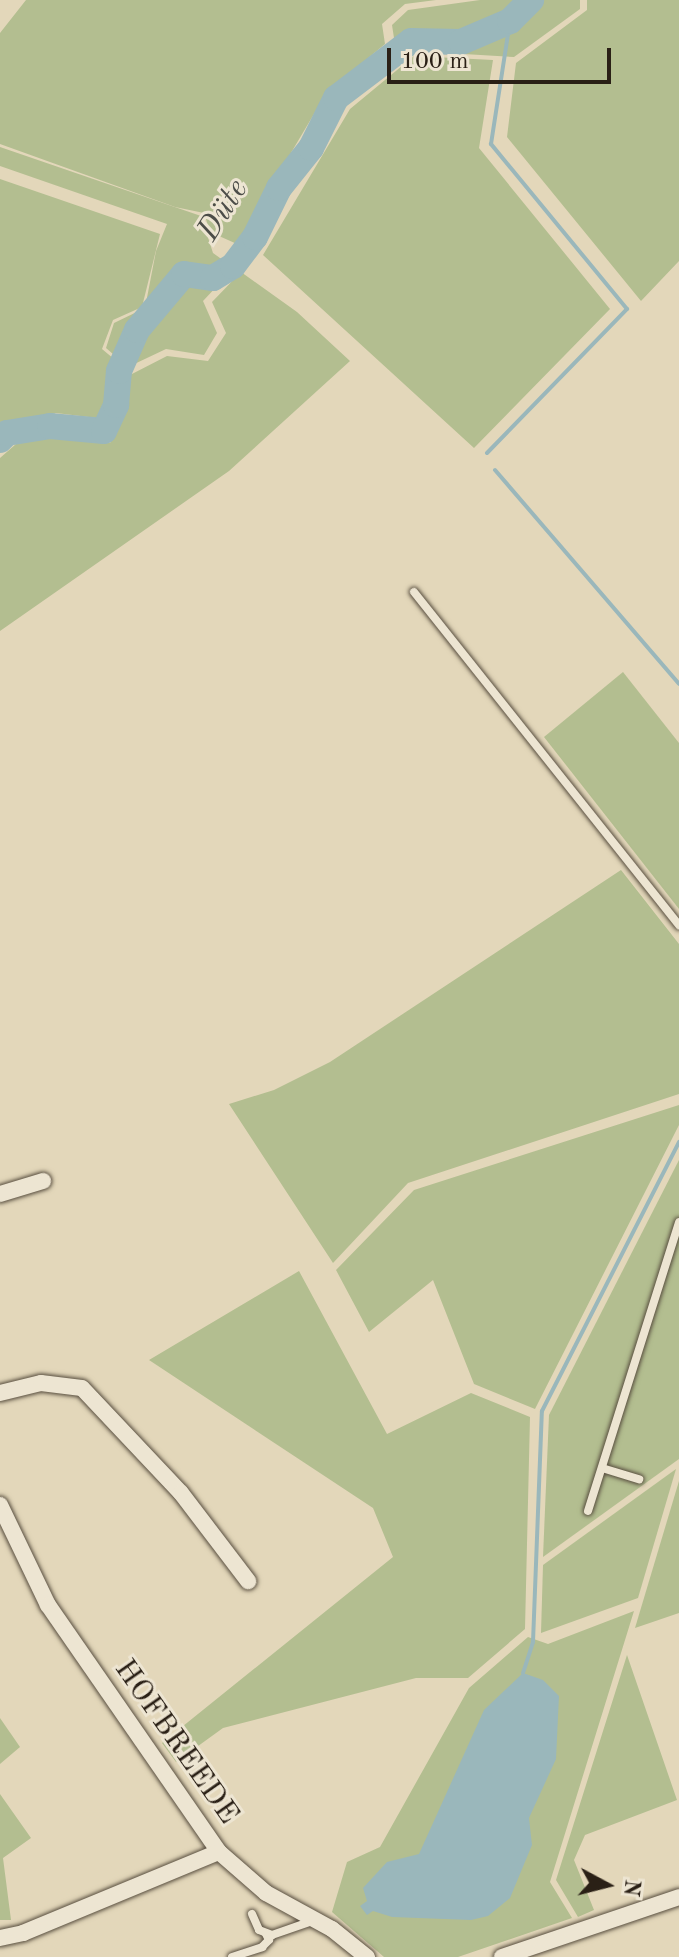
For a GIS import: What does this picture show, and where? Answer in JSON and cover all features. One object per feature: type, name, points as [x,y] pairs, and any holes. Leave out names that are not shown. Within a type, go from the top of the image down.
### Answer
[{"type":"street","points":[[0,1194],[43,1181]]},
{"type":"street","points":[[0,1393],[41,1383],[82,1388],[181,1493],[248,1581]]},
{"type":"street","name":"HOFBREEDE","points":[[0,1505],[48,1605],[219,1852],[266,1893],[315,1920],[367,1957]]},
{"type":"street","points":[[0,1938],[23,1933],[219,1852]]},
{"type":"street","points":[[502,1957],[679,1897]]},
{"type":"lane","points":[[414,592],[679,925]]},
{"type":"lane","points":[[588,1511],[679,1222]]},
{"type":"lane","points":[[602,1468],[639,1479]]},
{"type":"lane","points":[[232,1957],[262,1947],[269,1940],[252,1914]]},
{"type":"lane","points":[[266,1934],[315,1920]]},
{"type":"green space","points":[[26,0],[436,0],[405,4],[382,24],[385,44],[327,92],[237,244],[210,232],[204,213],[175,207],[0,144],[0,33]]},
{"type":"green space","points":[[480,0],[580,0],[580,9],[514,57],[413,51],[398,64],[392,25],[408,10]]},
{"type":"green space","points":[[587,0],[679,0],[679,261],[641,301],[507,137],[516,63],[587,10]]},
{"type":"green space","points":[[414,56],[493,60],[479,148],[610,309],[474,448],[263,255],[350,109]]},
{"type":"green space","points":[[0,147],[201,216],[213,253],[234,268],[203,301],[217,333],[204,355],[166,349],[128,367],[106,348],[114,323],[145,308],[156,251],[167,224],[0,166]]},
{"type":"green space","points":[[0,179],[160,234],[142,307],[113,320],[102,349],[114,359],[110,402],[97,418],[56,413],[0,422]]},
{"type":"green space","points":[[241,272],[297,312],[350,361],[229,471],[0,631],[0,458],[16,444],[50,437],[110,443],[127,408],[130,375],[167,356],[208,361],[226,333],[212,302]]},
{"type":"green space","points":[[623,672],[679,743],[679,909],[544,737]]},
{"type":"green space","points":[[621,870],[679,944],[679,1094],[408,1183],[333,1263],[229,1104],[274,1090],[330,1062]]},
{"type":"green space","points":[[679,1105],[679,1125],[535,1409],[474,1384],[433,1280],[369,1332],[336,1270],[414,1190]]},
{"type":"green space","points":[[679,1160],[679,1459],[543,1557],[549,1415]]},
{"type":"green space","points":[[299,1271],[387,1434],[471,1393],[530,1417],[525,1629],[468,1678],[416,1678],[223,1728],[176,1762],[162,1743],[393,1557],[373,1508],[149,1360]]},
{"type":"green space","points":[[676,1469],[638,1598],[541,1633],[543,1565]]},
{"type":"green space","points":[[679,1481],[679,1613],[635,1628]]},
{"type":"green space","points":[[634,1611],[550,1882],[572,1918],[458,1957],[384,1957],[332,1912],[347,1862],[380,1847],[469,1688],[528,1637],[548,1644]]},
{"type":"green space","points":[[627,1655],[677,1800],[585,1835],[574,1860],[594,1910],[578,1917],[556,1880]]},
{"type":"green space","points":[[0,1718],[20,1747],[0,1764]]},
{"type":"green space","points":[[0,1794],[31,1838],[3,1858],[11,1920],[0,1920]]},
{"type":"water","points":[[523,1673],[543,1680],[559,1696],[556,1759],[529,1818],[532,1845],[510,1898],[488,1916],[471,1920],[392,1917],[373,1911],[367,1915],[360,1906],[367,1901],[363,1888],[387,1862],[419,1854],[484,1710]]},
{"type":"waterway","name":"Düte","points":[[0,440],[7,433],[50,426],[104,431],[116,405],[119,371],[137,330],[184,274],[213,278],[233,266],[255,237],[279,188],[311,148],[336,98],[411,41],[461,42],[510,21],[531,0]]},
{"type":"waterway","points":[[487,453],[627,309],[491,144],[510,21]]},
{"type":"waterway","points":[[495,470],[679,684]]},
{"type":"waterway","points":[[523,1673],[533,1642],[542,1411],[679,1142]]}]
